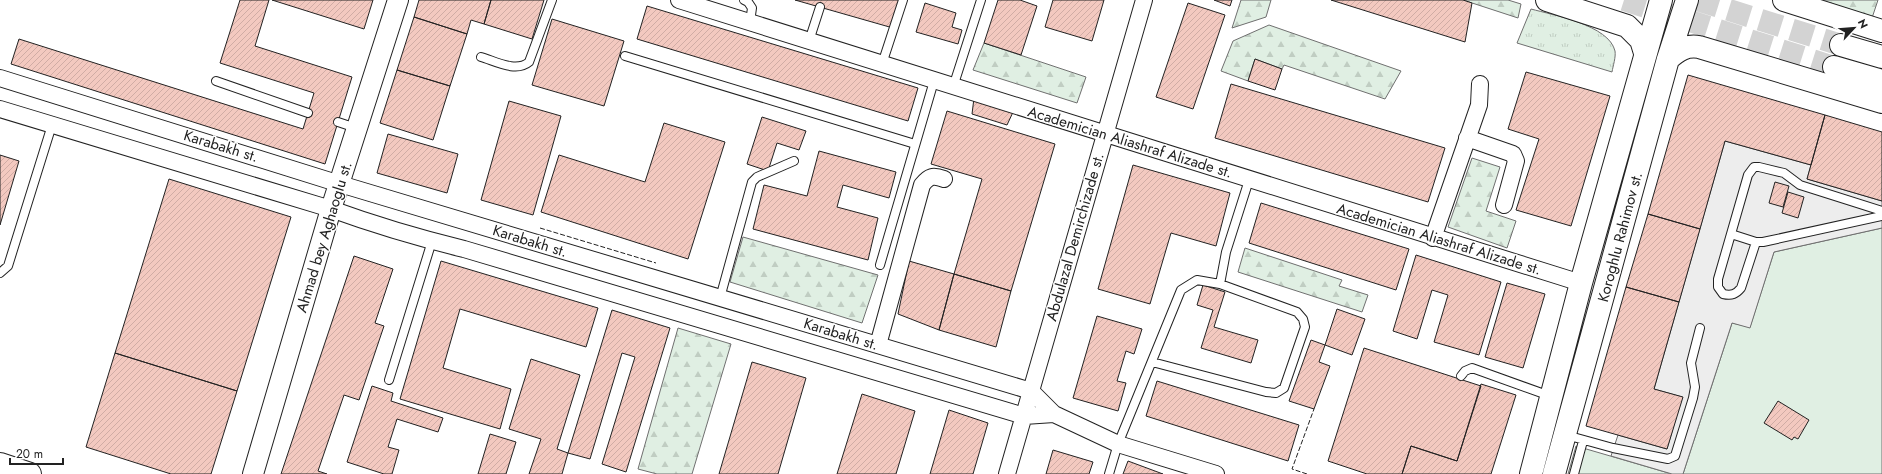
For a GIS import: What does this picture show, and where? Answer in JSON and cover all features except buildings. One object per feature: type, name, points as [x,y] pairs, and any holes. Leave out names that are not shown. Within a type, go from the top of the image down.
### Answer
[{"type":"main road","points":[[1546,0],[1627,26],[1641,40],[1645,53]]},
{"type":"main road","name":"Koroghlu Rahimov st.","points":[[1531,474],[1581,283],[1661,0]]},
{"type":"main road","name":"Koroghlu Rahimov st.","points":[[1554,474],[1574,438],[1668,58],[1687,0]]},
{"type":"main road","points":[[1784,0],[1882,30]]},
{"type":"main road","points":[[1842,45],[1882,57]]},
{"type":"main road","points":[[1668,58],[1683,48],[1692,46],[1699,47],[1882,102]]},
{"type":"main road","points":[[1834,67],[1882,81]]},
{"type":"main road","points":[[0,464],[30,474]]},
{"type":"street","name":"Ahmad bey Aghaoglu st.","points":[[253,474],[331,209],[398,0]]},
{"type":"street","name":"Academician Aliashraf Alizade st.","points":[[679,0],[1433,238],[1581,283]]},
{"type":"street","name":"Abdulazal Demirchizade st.","points":[[1007,474],[1104,134],[1144,0]]},
{"type":"street","name":"Karabakh st.","points":[[0,78],[340,184],[1031,391],[1054,414],[1118,444],[1192,470],[1216,474]]},
{"type":"street","points":[[1433,238],[1479,105],[1480,84]]},
{"type":"street","name":"Karabakh st.","points":[[0,109],[331,209],[361,220],[543,272],[1024,416],[1054,414]]},
{"type":"street","points":[[1467,138],[1513,154],[1516,161],[1504,205]]},
{"type":"street","points":[[878,345],[922,185],[927,178],[934,176],[944,179]]},
{"type":"street","points":[[464,249],[472,223]]},
{"type":"street","points":[[543,272],[551,247]]},
{"type":"lane","points":[[481,57],[518,68],[529,62],[552,0]]},
{"type":"lane","points":[[744,0],[748,2],[752,8],[750,22]]},
{"type":"lane","points":[[882,64],[903,0]]},
{"type":"lane","points":[[953,87],[981,0]]},
{"type":"lane","points":[[809,41],[820,7]]},
{"type":"lane","points":[[625,56],[915,144]]},
{"type":"lane","points":[[216,81],[308,113]]},
{"type":"lane","points":[[880,265],[934,81]]},
{"type":"lane","points":[[338,122],[357,129]]},
{"type":"lane","points":[[0,274],[8,266],[52,125]]},
{"type":"lane","points":[[720,298],[752,182],[757,177],[794,161]]},
{"type":"lane","points":[[1756,242],[1741,288],[1736,293],[1730,295],[1723,294],[1718,287],[1718,279],[1730,234],[1750,170],[1759,167],[1784,173],[1800,185],[1882,211]]},
{"type":"lane","points":[[1220,284],[1226,252],[1249,180]]},
{"type":"lane","points":[[1730,234],[1756,242],[1882,216]]},
{"type":"lane","points":[[389,380],[432,241]]},
{"type":"lane","points":[[1109,474],[1118,444],[1181,290],[1197,280],[1220,284],[1297,312],[1303,319],[1305,327],[1284,388],[1276,393],[1266,392],[1152,362]]},
{"type":"lane","points":[[1574,474],[1574,438],[1668,459],[1675,456],[1693,398],[1694,387],[1691,363],[1700,328]]},
{"type":"lane","points":[[1461,376],[1465,371],[1472,368],[1551,396]]},
{"type":"green space","points":[[1241,0],[1271,0],[1266,17],[1232,28]]},
{"type":"green space","points":[[1463,0],[1508,0],[1521,4],[1518,18]]},
{"type":"green space","points":[[1811,0],[1878,0],[1872,18]]},
{"type":"green space","points":[[1531,9],[1579,22],[1602,34],[1611,42],[1615,51],[1612,72],[1517,43]]},
{"type":"green space","points":[[1269,25],[1401,71],[1385,99],[1284,65],[1282,69],[1255,59],[1248,81],[1221,71],[1233,41]]},
{"type":"green space","points":[[984,43],[1086,77],[1077,103],[973,70]]},
{"type":"green space","points":[[1472,158],[1500,167],[1486,211],[1516,221],[1507,248],[1448,227]]},
{"type":"green space","points":[[1882,228],[1882,474],[1683,474],[1732,323],[1750,327],[1774,252]]},
{"type":"green space","points":[[743,237],[878,275],[862,323],[730,282]]},
{"type":"green space","points":[[1245,248],[1342,280],[1339,286],[1368,295],[1362,312],[1238,272]]},
{"type":"green space","points":[[678,328],[731,344],[692,474],[657,474],[638,469]]},
{"type":"green space","points":[[1576,446],[1672,474],[1568,474]]},
{"type":"shaded area","points":[[1725,141],[1811,165],[1807,179],[1882,201],[1882,228],[1774,252],[1750,328],[1732,323],[1683,474],[1672,474],[1611,456],[1618,435],[1667,449],[1682,397],[1654,389]]},
{"type":"tunnel","points":[[1624,0],[1834,67]]},
{"type":"tunnel","points":[[1697,0],[1841,45]]},
{"type":"fence","points":[[540,228],[656,263]]},
{"type":"fence","points":[[1307,474],[1292,469],[1314,409]]}]
